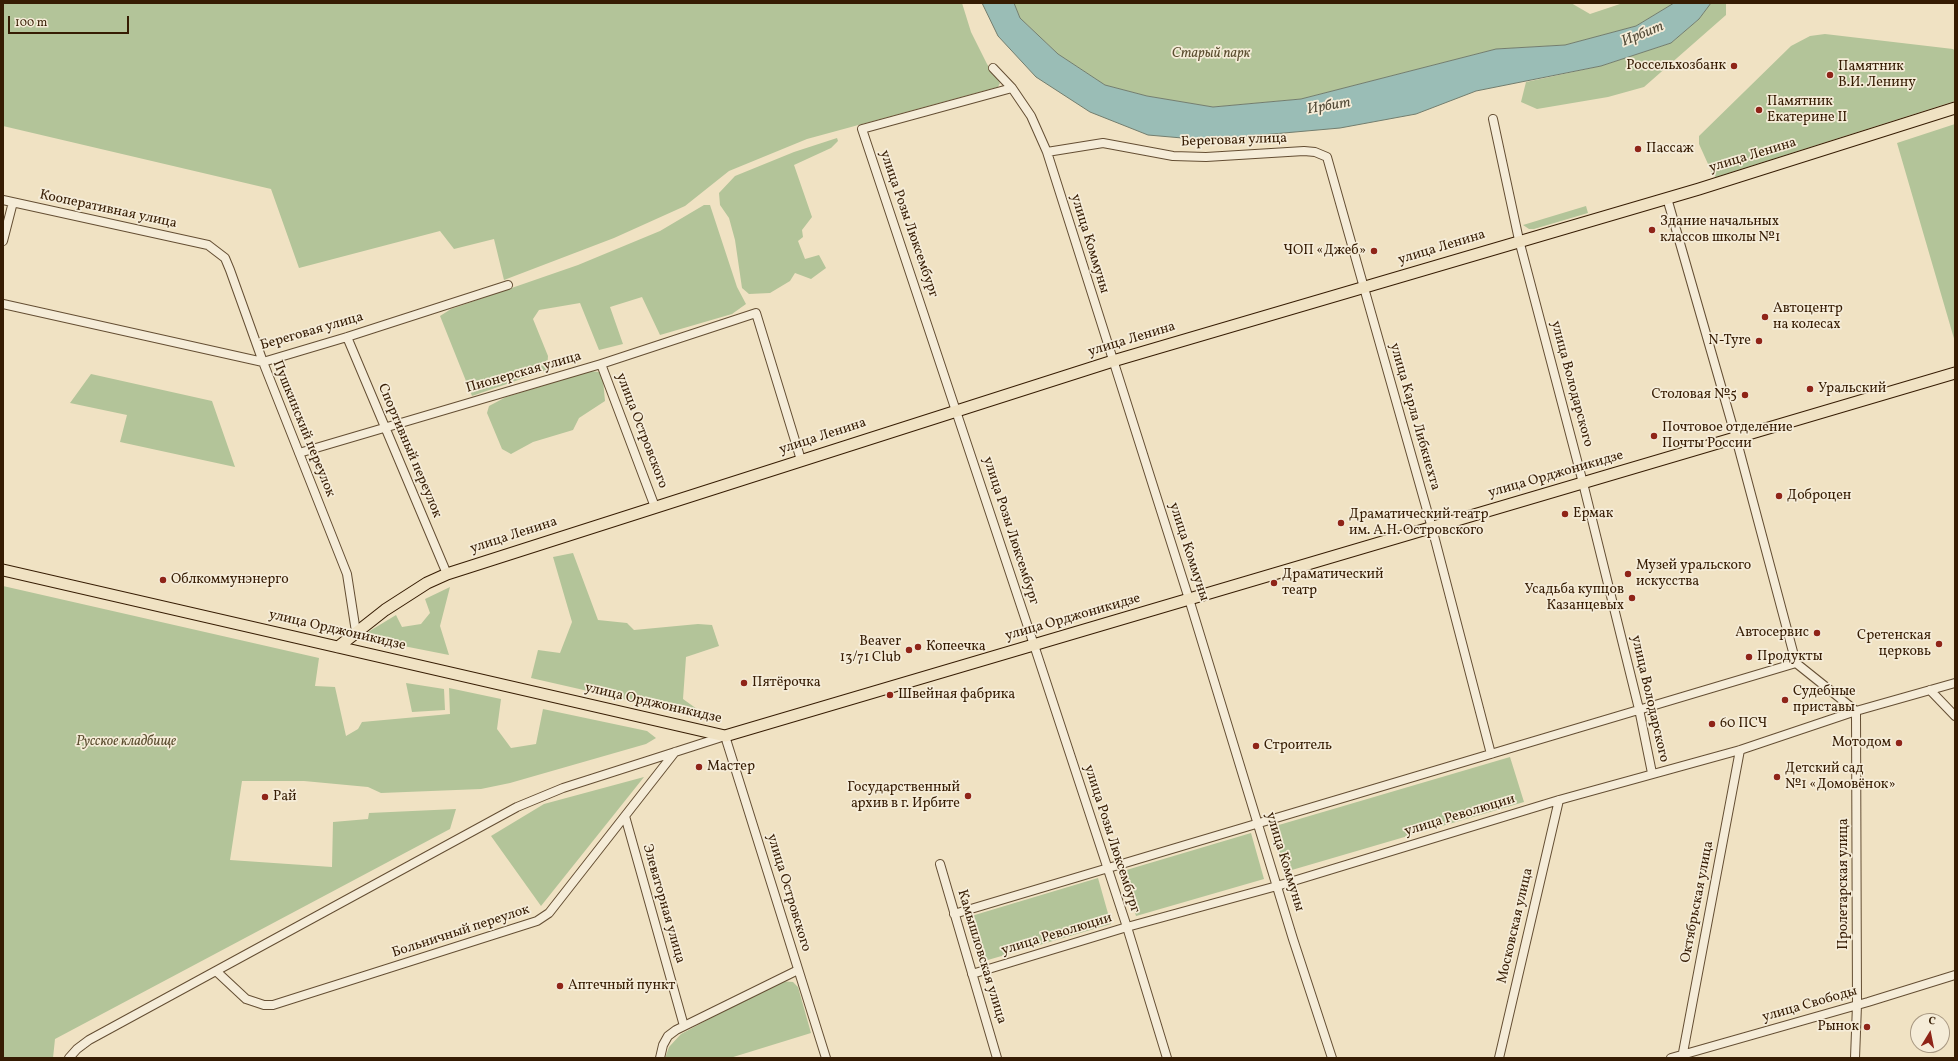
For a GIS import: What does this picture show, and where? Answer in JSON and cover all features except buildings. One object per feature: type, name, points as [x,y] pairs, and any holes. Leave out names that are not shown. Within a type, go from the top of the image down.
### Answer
[{"type":"main road","name":"улица Ленина","points":[[338,647],[385,610],[427,583],[446,574],[1113,361],[1519,240],[1667,198],[1955,108]]},
{"type":"main road","name":"улица Орджоникидзе","points":[[3,570],[726,736],[1955,373]]},
{"type":"street","name":"улица Коммуны","points":[[993,68],[1012,88],[1031,116],[1047,152],[1189,599],[1259,822],[1277,886],[1332,1058]]},
{"type":"street","name":"улица Розы Люксембург","points":[[1012,88],[862,128],[1127,927],[1167,1058]]},
{"type":"street","name":"улица Володарского","points":[[1493,119],[1519,240],[1583,483],[1639,709],[1652,773]]},
{"type":"street","name":"Береговая улица","points":[[1047,152],[1103,143],[1173,156],[1206,157],[1304,151],[1315,152],[1328,157]]},
{"type":"street","name":"улица Карла Либкнехта","points":[[1328,157],[1432,528],[1491,754]]},
{"type":"street","points":[[1667,198],[1736,438],[1796,663],[1856,711]]},
{"type":"street","name":"Кооперативная улица","points":[[3,200],[208,245]]},
{"type":"street","points":[[3,241],[13,202]]},
{"type":"street","name":"Пушкинский переулок","points":[[208,245],[225,258],[263,362],[347,574],[356,632]]},
{"type":"street","name":"Береговая улица","points":[[3,304],[263,362],[347,337],[508,285]]},
{"type":"street","name":"Пионерская улица","points":[[299,453],[601,364],[756,313],[801,460]]},
{"type":"street","name":"Спортивный переулок","points":[[347,337],[446,574]]},
{"type":"street","name":"улица Островского","points":[[601,364],[655,507]]},
{"type":"street","points":[[954,914],[1796,663]]},
{"type":"street","name":"улица Революции","points":[[972,974],[1127,927],[1277,886],[1559,800],[1652,773],[1740,750],[1856,711],[1955,684]]},
{"type":"street","points":[[1930,690],[1955,716]]},
{"type":"street","name":"Пролетарская улица","points":[[1855,1058],[1857,1005],[1856,711]]},
{"type":"street","points":[[69,1058],[77,1049],[89,1040],[534,799],[726,736]]},
{"type":"street","name":"улица Островского","points":[[726,736],[826,1058]]},
{"type":"street","name":"Октябрьская улица","points":[[1683,1056],[1740,750]]},
{"type":"street","name":"Больничный переулок","points":[[216,970],[246,999],[264,1005],[273,1005],[537,921],[549,913],[674,752]]},
{"type":"street","name":"Московская улица","points":[[1499,1058],[1559,800]]},
{"type":"street","name":"Элеваторная улица","points":[[625,816],[684,1026]]},
{"type":"street","name":"Камышловская улица","points":[[940,864],[997,1058]]},
{"type":"street","points":[[660,1058],[662,1045],[668,1036],[684,1026],[798,970]]},
{"type":"street","name":"улица Свободы","points":[[1672,1058],[1857,1005],[1955,975]]},
{"type":"green space","points":[[3,3],[962,3],[971,32],[987,64],[1000,83],[998,87],[807,139],[729,171],[685,206],[614,238],[504,280],[494,239],[454,249],[440,231],[299,268],[271,189],[3,126]]},
{"type":"green space","name":"Старый парк","points":[[1014,3],[1571,3],[1590,14],[1623,3],[1674,3],[1636,26],[1565,45],[1496,49],[1301,99],[1213,107],[1147,96],[1105,85],[1058,54],[1020,18]]},
{"type":"green space","points":[[1711,3],[1726,3],[1726,15],[1644,87],[1608,97],[1537,109],[1521,102],[1526,82],[1601,66],[1671,43],[1699,19]]},
{"type":"green space","points":[[1825,34],[1953,49],[1955,51],[1955,101],[1716,177],[1713,175],[1699,144],[1699,136],[1791,46],[1810,36]]},
{"type":"green space","points":[[1955,124],[1955,342],[1897,143]]},
{"type":"green space","points":[[837,138],[838,141],[831,148],[794,165],[812,217],[802,230],[803,237],[798,241],[805,259],[819,255],[826,268],[811,279],[795,273],[790,281],[770,293],[749,294],[742,288],[735,240],[729,218],[720,205],[719,193],[735,176],[794,152]]},
{"type":"green space","points":[[704,205],[710,205],[737,287],[746,304],[732,314],[660,335],[642,297],[610,307],[623,344],[599,350],[580,303],[539,310],[533,319],[548,356],[547,370],[472,396],[440,316],[451,309],[578,265],[660,231]]},
{"type":"green space","points":[[1586,206],[1588,213],[1534,229],[1529,229],[1523,225]]},
{"type":"green space","points":[[591,371],[599,372],[603,380],[605,401],[579,418],[573,430],[533,442],[511,454],[502,449],[487,413],[489,406],[506,397]]},
{"type":"green space","points":[[91,374],[212,401],[235,467],[120,442],[127,415],[70,403]]},
{"type":"green space","points":[[573,553],[598,620],[627,623],[634,630],[698,624],[712,625],[719,646],[686,657],[683,699],[711,719],[531,678],[538,650],[560,653],[572,622],[553,557]]},
{"type":"green space","name":"Русское кладбище","points":[[3,586],[319,658],[315,686],[335,687],[346,736],[358,729],[362,722],[450,714],[449,688],[501,699],[497,729],[511,748],[536,744],[543,709],[647,731],[656,738],[646,744],[510,783],[481,789],[381,793],[368,787],[304,781],[242,781],[230,860],[332,867],[333,822],[368,819],[369,813],[456,809],[450,829],[55,1039],[53,1058],[3,1058]]},
{"type":"green space","points":[[450,587],[440,626],[449,655],[368,639],[368,632],[396,615],[402,627],[421,624],[430,613],[425,599]]},
{"type":"green space","points":[[406,683],[444,689],[445,710],[412,712]]},
{"type":"green space","points":[[1510,757],[1524,802],[1285,872],[1272,827]]},
{"type":"green space","points":[[644,777],[541,906],[491,836],[544,804]]},
{"type":"green space","points":[[1251,833],[1264,879],[1136,916],[1123,871]]},
{"type":"green space","points":[[1098,878],[1111,924],[981,962],[968,917]]},
{"type":"green space","points":[[780,981],[793,982],[798,987],[811,1033],[730,1058],[665,1058],[669,1047],[681,1034]]},
{"type":"water","name":"Ирбит","points":[[982,3],[1014,3],[1020,18],[1058,54],[1105,85],[1147,96],[1213,107],[1301,99],[1496,49],[1565,45],[1636,26],[1674,3],[1711,3],[1699,19],[1671,43],[1601,66],[1476,91],[1416,114],[1340,128],[1205,140],[1148,135],[1090,112],[1036,77],[998,36]]},
{"type":"place","name":"Россельхозбанк","points":[[1734,66]]},
{"type":"place","name":"Памятник В.И. Ленину","points":[[1830,75]]},
{"type":"place","name":"Памятник Екатерине II","points":[[1759,110]]},
{"type":"place","name":"Пассаж","points":[[1638,149]]},
{"type":"place","name":"Здание начальных классов школы №1","points":[[1652,230]]},
{"type":"place","name":"ЧОП «Джеб»","points":[[1374,251]]},
{"type":"place","name":"Автоцентр на колесах","points":[[1765,317]]},
{"type":"place","name":"N-Tyre","points":[[1759,341]]},
{"type":"place","name":"Уральский","points":[[1810,389]]},
{"type":"place","name":"Столовая №5","points":[[1745,395]]},
{"type":"place","name":"Почтовое отделение Почты России","points":[[1654,436]]},
{"type":"place","name":"Доброцен","points":[[1779,496]]},
{"type":"place","name":"Ермак","points":[[1565,514]]},
{"type":"place","name":"Драматический театр им. А.Н. Островского","points":[[1341,523]]},
{"type":"place","name":"Музей уральского искусства","points":[[1628,574]]},
{"type":"place","name":"Облкоммунэнерго","points":[[163,580]]},
{"type":"place","name":"Драматический театр","points":[[1274,583]]},
{"type":"place","name":"Усадьба купцов Казанцевых","points":[[1632,598]]},
{"type":"place","name":"Автосервис","points":[[1817,633]]},
{"type":"place","name":"Сретенская церковь","points":[[1939,644]]},
{"type":"place","name":"Копеечка","points":[[918,647]]},
{"type":"place","name":"Beaver 13/71 Club","points":[[909,650]]},
{"type":"place","name":"Продукты","points":[[1749,657]]},
{"type":"place","name":"Пятёрочка","points":[[744,683]]},
{"type":"place","name":"Швейная фабрика","points":[[890,695]]},
{"type":"place","name":"Судебные приставы","points":[[1785,700]]},
{"type":"place","name":"60 ПСЧ","points":[[1712,724]]},
{"type":"place","name":"Мотодом","points":[[1899,743]]},
{"type":"place","name":"Строитель","points":[[1256,746]]},
{"type":"place","name":"Мастер","points":[[699,767]]},
{"type":"place","name":"Детский сад №1 «Домовёнок»","points":[[1777,777]]},
{"type":"place","name":"Государственный архив в г. Ирбите","points":[[968,796]]},
{"type":"place","name":"Рай","points":[[265,797]]},
{"type":"place","name":"Аптечный пункт","points":[[560,986]]},
{"type":"place","name":"Рынок","points":[[1867,1027]]}]
